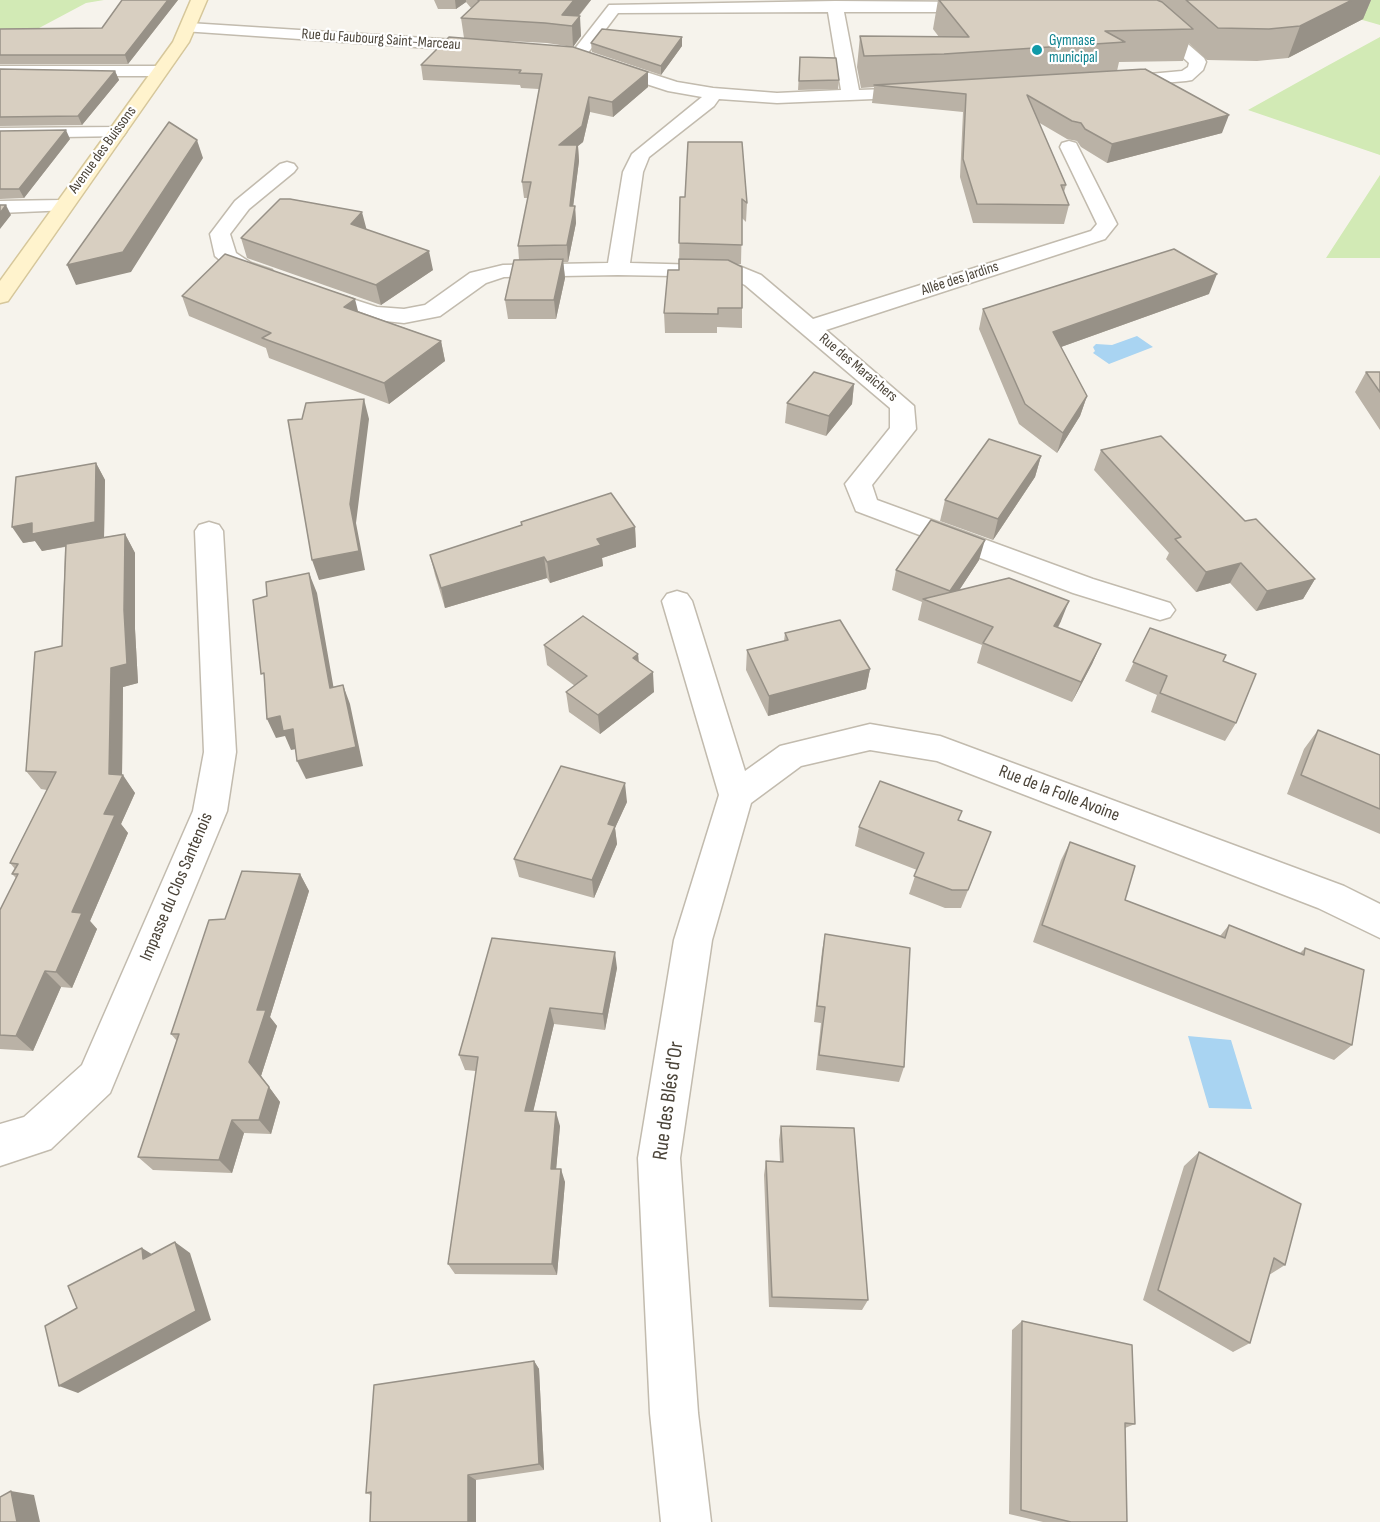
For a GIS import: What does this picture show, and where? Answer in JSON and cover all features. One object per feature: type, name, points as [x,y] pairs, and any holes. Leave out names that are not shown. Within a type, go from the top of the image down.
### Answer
[{"type":"street","name":"Avenue des Buissons","points":[[0,296],[189,28],[199,0]]},
{"type":"street","points":[[578,55],[614,8],[835,6],[992,8]]},
{"type":"street","points":[[835,6],[851,96]]},
{"type":"street","points":[[1100,83],[1186,76],[1195,70],[1198,62],[1160,28],[1133,16]]},
{"type":"street","name":"Rue du Faubourg Saint-Marceau","points":[[189,28],[499,47]]},
{"type":"street","points":[[557,52],[578,55],[674,87],[713,93],[777,98],[928,93]]},
{"type":"street","points":[[0,71],[160,71]]},
{"type":"street","points":[[618,269],[633,172],[641,154],[708,102],[713,93]]},
{"type":"street","points":[[0,133],[117,132]]},
{"type":"street","name":"Allée des Jardins","points":[[810,328],[1098,235],[1107,224],[1068,147]]},
{"type":"street","name":"Rue des Maraîchers","points":[[287,168],[242,205],[220,234],[226,256],[243,268],[374,314],[404,316],[432,311],[478,278],[503,271],[618,269],[731,271],[753,280],[902,406],[903,429],[858,484],[866,505],[1083,586],[1160,610]]},
{"type":"street","points":[[0,207],[62,206]]},
{"type":"street","name":"Impasse du Clos Santenois","points":[[0,1145],[36,1134],[96,1079],[210,811],[219,752],[209,531]]},
{"type":"street","points":[[677,601],[736,795]]},
{"type":"street","name":"Rue de la Folle Avoine","points":[[736,795],[792,755],[870,737],[940,749],[1331,897],[1380,922]]},
{"type":"street","name":"Rue des Blés d'Or","points":[[686,1522],[674,1413],[659,1158],[693,940],[736,795]]},
{"type":"green space","points":[[0,0],[104,0],[86,3],[26,35],[0,35]]},
{"type":"green space","points":[[1293,0],[1380,0],[1380,25]]},
{"type":"green space","points":[[1380,37],[1380,155],[1248,110],[1327,66]]},
{"type":"green space","points":[[1380,175],[1380,258],[1326,258]]},
{"type":"water","points":[[1137,336],[1153,347],[1109,364],[1093,353],[1095,351],[1093,347],[1096,344],[1112,345]]},
{"type":"water","points":[[1188,1036],[1231,1040],[1252,1109],[1209,1108]]},
{"type":"building","points":[[122,0],[168,0],[125,55],[0,55],[0,29],[102,28]]},
{"type":"building","points":[[478,0],[574,0],[562,15],[580,16],[572,26],[461,18]]},
{"type":"building","points":[[939,0],[1157,0],[1193,29],[1105,31],[1125,42],[944,54],[864,56],[860,36],[969,37]]},
{"type":"building","points":[[1186,0],[1352,0],[1300,26],[1269,29],[1218,28]]},
{"type":"building","points":[[602,29],[682,37],[661,66],[591,43]]},
{"type":"building","points":[[449,37],[573,47],[648,72],[612,102],[589,97],[582,126],[559,145],[577,145],[570,206],[575,206],[567,245],[518,246],[531,182],[522,182],[542,74],[519,73],[521,70],[421,65]]},
{"type":"building","points":[[800,57],[836,58],[839,80],[799,81]]},
{"type":"building","points":[[0,69],[115,71],[78,116],[0,117]]},
{"type":"building","points":[[1145,69],[1229,115],[1112,144],[1085,129],[1081,123],[1072,121],[1027,95],[1066,185],[1061,185],[1069,205],[977,204],[963,159],[966,94],[874,85]]},
{"type":"building","points":[[169,122],[197,140],[123,252],[67,265]]},
{"type":"building","points":[[66,130],[19,189],[0,189],[0,131]]},
{"type":"building","points":[[688,142],[742,142],[747,203],[742,199],[742,245],[679,243],[680,197],[685,197]]},
{"type":"building","points":[[280,199],[362,212],[351,224],[429,251],[376,285],[241,238]]},
{"type":"building","points":[[0,205],[6,205],[0,213]]},
{"type":"building","points":[[1174,249],[1217,274],[1053,332],[1087,396],[1063,433],[1025,404],[983,309]]},
{"type":"building","points":[[225,254],[355,299],[344,307],[441,341],[384,383],[262,338],[271,333],[182,296]]},
{"type":"building","points":[[563,259],[554,300],[505,300],[514,260]]},
{"type":"building","points":[[679,259],[728,260],[742,267],[742,308],[718,308],[718,314],[664,313],[668,270],[679,270]]},
{"type":"building","points":[[814,372],[854,384],[829,416],[787,403]]},
{"type":"building","points":[[1366,372],[1380,372],[1380,392]]},
{"type":"building","points":[[364,399],[350,504],[359,551],[312,560],[288,420],[302,419],[306,403]]},
{"type":"building","points":[[1161,436],[1245,521],[1256,519],[1315,579],[1267,591],[1241,563],[1206,572],[1175,539],[1181,537],[1101,450]]},
{"type":"building","points":[[989,439],[1041,456],[998,519],[945,500]]},
{"type":"building","points":[[96,463],[95,522],[32,534],[32,523],[12,527],[16,477]]},
{"type":"building","points":[[611,493],[635,527],[597,539],[601,545],[547,562],[544,557],[441,588],[430,555]]},
{"type":"building","points":[[931,520],[985,540],[950,591],[896,570]]},
{"type":"building","points":[[125,534],[124,610],[127,664],[111,668],[109,774],[123,775],[104,814],[115,815],[72,912],[82,913],[56,972],[45,971],[16,1036],[0,1035],[0,910],[18,874],[12,874],[18,864],[10,863],[56,772],[26,771],[35,652],[62,646],[66,544]]},
{"type":"building","points":[[309,573],[330,688],[343,685],[356,747],[297,761],[293,729],[283,731],[280,716],[267,719],[264,673],[261,674],[253,600],[267,596],[266,582]]},
{"type":"building","points":[[1009,578],[1069,601],[1054,626],[1101,644],[1081,682],[983,643],[993,627],[923,599]]},
{"type":"building","points":[[583,616],[638,654],[633,658],[653,672],[598,715],[566,692],[587,676],[544,645]]},
{"type":"building","points":[[840,620],[870,669],[769,696],[747,650],[788,640],[785,633]]},
{"type":"building","points":[[1150,628],[1226,655],[1223,661],[1256,674],[1236,723],[1160,693],[1167,676],[1133,662]]},
{"type":"building","points":[[1318,730],[1380,755],[1380,809],[1301,775]]},
{"type":"building","points":[[561,766],[625,783],[608,824],[615,826],[592,880],[514,859]]},
{"type":"building","points":[[880,781],[962,811],[958,820],[991,832],[968,890],[952,890],[914,876],[924,853],[859,827]]},
{"type":"building","points":[[1070,842],[1135,866],[1125,900],[1225,938],[1229,925],[1304,955],[1305,948],[1364,970],[1352,1045],[1042,925]]},
{"type":"building","points":[[242,871],[300,874],[257,1010],[266,1010],[249,1062],[269,1087],[259,1120],[232,1120],[219,1160],[138,1157],[179,1034],[171,1034],[209,920],[225,919]]},
{"type":"building","points":[[825,934],[910,948],[904,1067],[819,1055],[825,1007],[817,1006]]},
{"type":"building","points":[[492,938],[615,952],[603,1014],[550,1008],[525,1111],[556,1112],[551,1169],[561,1169],[552,1264],[448,1264],[478,1057],[459,1055]]},
{"type":"building","points":[[781,1126],[854,1128],[868,1300],[772,1297],[766,1161],[783,1162]]},
{"type":"building","points":[[1199,1152],[1301,1204],[1285,1265],[1274,1258],[1250,1343],[1158,1290]]},
{"type":"building","points":[[175,1242],[196,1311],[59,1386],[45,1326],[77,1308],[68,1286],[142,1248],[143,1259]]},
{"type":"building","points":[[1022,1321],[1132,1345],[1135,1424],[1125,1423],[1127,1522],[1071,1522],[1021,1510]]},
{"type":"building","points":[[534,1361],[539,1464],[468,1475],[468,1522],[370,1522],[371,1492],[366,1493],[374,1385]]},
{"type":"building","points":[[11,1491],[17,1522],[0,1522],[0,1497]]},
{"type":"place","name":"Gymnase municipal","points":[[1037,50]]}]
